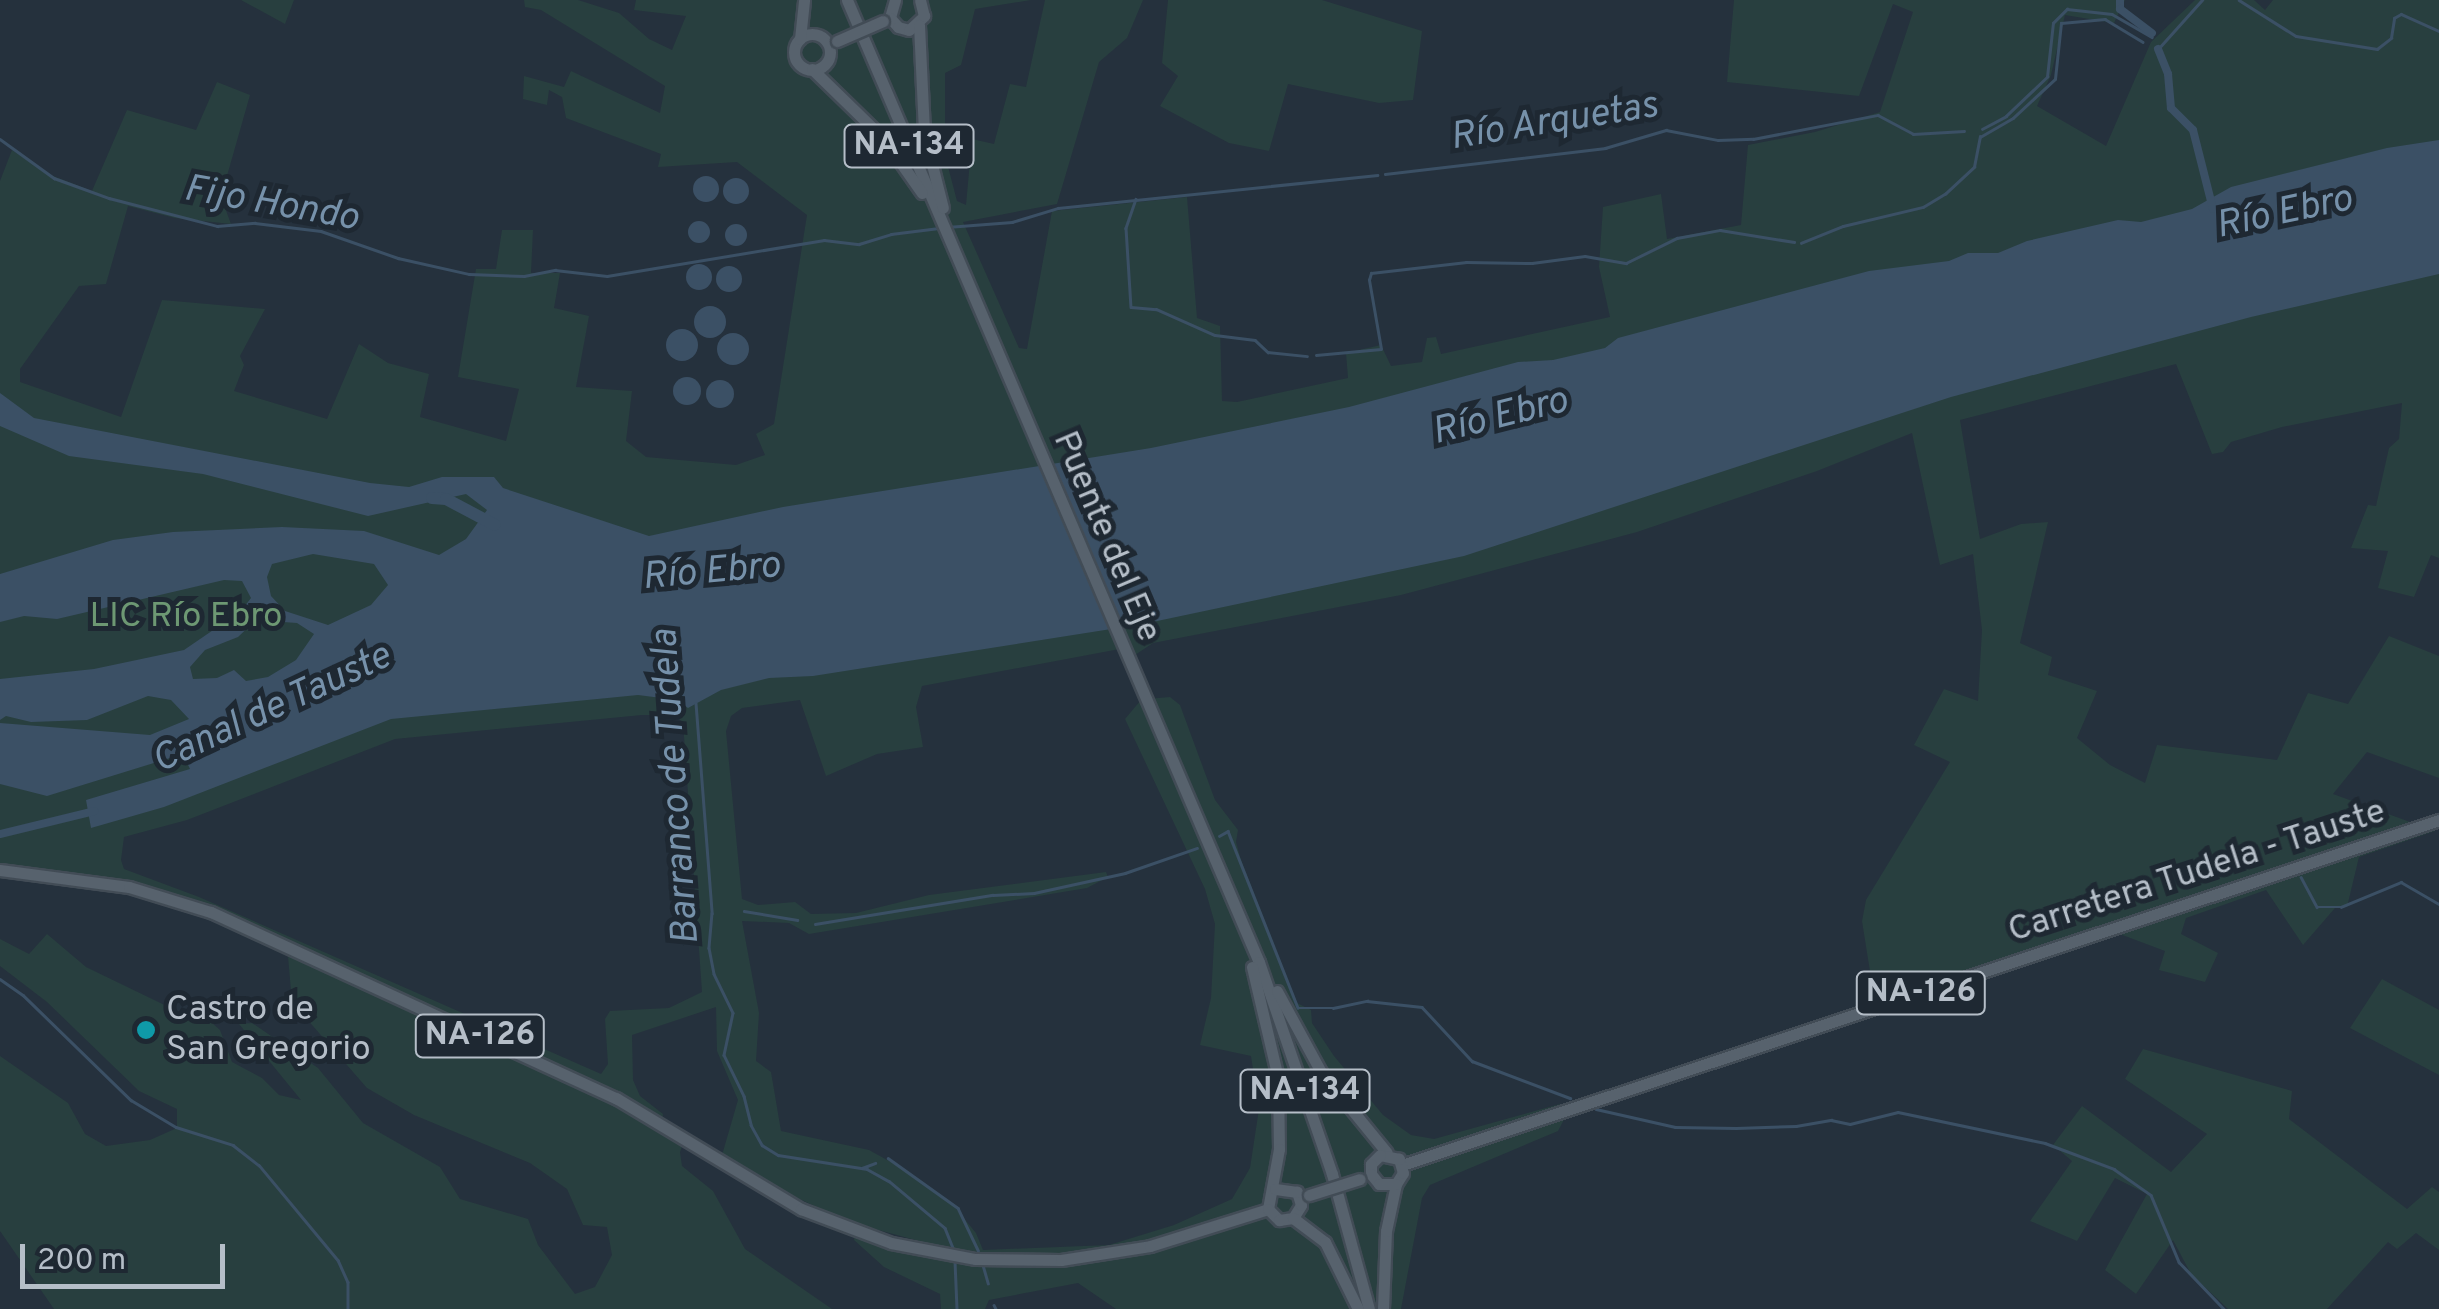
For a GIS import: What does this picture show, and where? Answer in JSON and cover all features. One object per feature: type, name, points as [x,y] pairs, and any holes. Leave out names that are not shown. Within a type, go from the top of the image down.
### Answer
[{"type":"main road","points":[[804,0],[796,58],[812,69],[902,160],[990,334]]},
{"type":"main road","name":"NA-134","points":[[847,0],[990,334]]},
{"type":"main road","points":[[812,69],[827,61],[833,43],[887,20],[894,0]]},
{"type":"main road","points":[[920,0],[925,11],[919,25],[919,97],[931,169],[975,292]]},
{"type":"main road","points":[[887,20],[903,30],[919,25]]},
{"type":"main road","points":[[800,39],[816,34],[833,43]]},
{"type":"main road","name":"Puente del Eje","points":[[990,334],[1199,824]]},
{"type":"main road","name":"Carretera Tudela - Tauste","points":[[1402,1165],[2439,820]]},
{"type":"main road","points":[[1199,824],[1228,876],[1305,1046],[1334,1092],[1387,1154],[1402,1165],[1384,1250],[1382,1309]]},
{"type":"main road","name":"NA-134","points":[[1199,824],[1297,1065],[1369,1309]]},
{"type":"main road","name":"NA-126","points":[[0,870],[129,887],[211,912],[616,1098],[800,1208],[891,1243],[940,1254],[1021,1262],[1103,1255],[1150,1246],[1268,1209]]},
{"type":"main road","points":[[1223,880],[1272,1038],[1279,1116],[1275,1189],[1268,1209],[1279,1220],[1293,1218],[1325,1242],[1358,1309]]},
{"type":"main road","points":[[1365,1177],[1374,1159],[1387,1154]]},
{"type":"main road","points":[[1293,1218],[1305,1197],[1365,1177],[1379,1184],[1396,1184]]},
{"type":"main road","points":[[1275,1189],[1290,1188],[1305,1197]]},
{"type":"green space","points":[[241,0],[294,0],[285,24]]},
{"type":"green space","points":[[524,0],[578,0],[619,13],[649,39],[672,50],[686,16],[634,10],[636,0],[1031,0],[975,9],[961,65],[945,73],[945,155],[957,201],[966,205],[972,139],[994,144],[1010,84],[1026,87],[1045,0],[1143,0],[1127,38],[1099,62],[1057,204],[963,222],[1019,348],[1027,349],[1052,211],[1187,197],[1197,318],[1220,326],[1222,401],[1237,402],[1348,378],[1346,353],[1381,345],[1391,366],[1422,362],[1427,338],[1436,337],[1441,354],[1610,317],[1599,267],[1603,207],[1661,194],[1667,239],[1741,225],[1748,145],[1815,132],[1880,112],[1913,12],[1893,4],[1859,96],[1727,82],[1734,0],[2125,0],[2114,23],[2065,15],[2051,75],[2037,106],[2106,146],[2151,42],[2195,0],[2254,0],[2265,10],[2273,0],[2439,0],[2439,558],[2431,555],[2414,597],[2378,588],[2388,551],[2351,548],[2368,505],[2376,506],[2389,448],[2399,439],[2402,403],[2282,427],[2231,442],[2223,452],[2212,454],[2176,364],[1960,420],[1980,539],[2021,524],[2048,522],[2020,643],[2052,657],[2048,675],[2097,691],[2077,738],[2110,765],[2145,783],[2157,745],[2277,760],[2308,693],[2348,704],[2389,636],[2439,656],[2439,778],[2367,752],[2333,794],[2435,831],[2359,857],[2347,907],[2335,908],[2303,945],[2266,890],[2186,918],[2181,934],[2218,953],[2205,982],[2159,970],[2165,951],[2109,930],[1876,1009],[1862,921],[1866,900],[1950,762],[1914,745],[1944,689],[1978,701],[1982,630],[1973,554],[1940,565],[1912,433],[1817,471],[1637,532],[1401,595],[1153,643],[1132,657],[1125,648],[922,686],[916,707],[923,747],[877,754],[826,776],[800,700],[742,708],[731,716],[726,731],[742,899],[758,905],[795,902],[811,914],[856,913],[929,895],[1106,872],[1108,877],[1087,888],[809,934],[789,923],[742,921],[759,1013],[756,1061],[771,1072],[781,1131],[869,1150],[898,1166],[953,1205],[976,1233],[983,1250],[1109,1245],[1174,1225],[1232,1199],[1250,1168],[1259,1109],[1251,1056],[1200,1045],[1211,998],[1215,924],[1205,889],[1125,719],[1146,694],[1147,699],[1170,697],[1180,705],[1215,800],[1238,830],[1236,842],[1241,860],[1297,1003],[1311,1010],[1312,1023],[1334,1056],[1383,1115],[1411,1135],[1434,1139],[1560,1104],[1568,1112],[1558,1131],[1430,1185],[1422,1198],[1401,1309],[1116,1309],[1078,1283],[989,1300],[985,1309],[941,1309],[940,1294],[884,1267],[854,1240],[856,1228],[904,1242],[930,1244],[849,1222],[720,1162],[738,1100],[717,1051],[716,1007],[632,1035],[633,1080],[640,1096],[663,1114],[662,1124],[686,1136],[680,1152],[682,1166],[713,1191],[745,1249],[832,1309],[54,1309],[0,1231],[0,1056],[68,1103],[85,1134],[106,1146],[150,1140],[177,1128],[177,1109],[139,1091],[47,1002],[0,966],[0,939],[29,954],[47,934],[86,967],[179,1012],[202,1014],[220,1030],[232,1062],[262,1078],[279,1095],[301,1100],[239,1024],[252,1023],[318,1068],[363,1123],[440,1167],[460,1199],[528,1219],[538,1245],[575,1294],[595,1287],[612,1255],[607,1227],[583,1225],[567,1189],[530,1163],[414,1115],[367,1088],[292,1002],[287,945],[153,895],[0,869],[0,181],[12,150],[48,174],[92,191],[127,110],[196,130],[217,82],[250,95],[221,197],[231,224],[175,218],[128,206],[106,284],[79,286],[20,369],[20,382],[121,417],[162,300],[265,309],[240,356],[244,365],[234,391],[327,419],[359,344],[388,363],[429,374],[420,417],[506,441],[519,389],[458,377],[476,269],[496,269],[502,230],[533,230],[531,273],[560,273],[554,308],[589,316],[576,387],[632,391],[626,441],[646,457],[736,465],[765,455],[756,434],[774,424],[807,215],[737,162],[658,167],[661,154],[566,118],[562,97],[549,90],[547,105],[523,99],[524,76],[564,87],[571,71],[660,113],[665,86],[541,10],[525,7]],"holes":[[[673,715],[683,722],[702,992],[669,1008],[610,1011],[605,1019],[608,1064],[601,1074],[199,897],[124,869],[121,860],[124,837],[187,820],[395,739]]]},
{"type":"green space","points":[[1168,0],[1322,0],[1422,31],[1413,100],[1379,103],[1288,84],[1269,151],[1229,143],[1160,106],[1178,76],[1162,63]]},
{"type":"green space","points":[[2382,979],[2439,1010],[2439,1075],[2350,1028]]},
{"type":"green space","points":[[2143,1049],[2292,1091],[2289,1119],[2407,1209],[2432,1187],[2439,1192],[2439,1250],[2416,1233],[2397,1249],[2388,1242],[2327,1309],[2228,1309],[2191,1274],[2173,1240],[2136,1294],[2105,1270],[2147,1194],[2115,1178],[2077,1241],[2030,1221],[2072,1161],[2053,1145],[2082,1106],[2171,1172],[2207,1134],[2125,1079]]},
{"type":"water","name":"LIC Río Ebro","points":[[2439,140],[2439,274],[2251,317],[1951,397],[1464,556],[1143,624],[813,676],[769,678],[721,690],[688,708],[677,700],[638,695],[391,719],[164,807],[91,828],[86,800],[190,769],[183,754],[47,796],[0,784],[0,723],[150,735],[189,719],[171,700],[148,696],[87,720],[31,722],[6,716],[0,720],[0,679],[94,669],[184,650],[241,611],[251,598],[242,581],[224,580],[57,619],[24,616],[0,622],[0,574],[113,540],[173,532],[282,527],[364,531],[439,555],[466,539],[487,510],[466,494],[368,516],[203,474],[69,456],[0,426],[0,393],[34,418],[370,483],[409,487],[442,477],[494,477],[503,488],[649,536],[783,507],[1151,448],[1349,407],[1518,362],[1553,360],[1605,348],[1618,338],[1869,271],[1949,261],[1968,253],[1998,253],[2027,241],[2118,220],[2141,222],[2192,209],[2231,187],[2387,148]],"holes":[[[313,554],[374,564],[388,585],[371,605],[328,625],[285,611],[271,596],[267,577],[272,564]],[[256,620],[297,623],[314,634],[296,660],[268,677],[246,681],[234,670],[217,678],[193,679],[190,667],[205,650],[238,637]]]},
{"type":"water","points":[[706,176],[715,180],[719,189],[715,198],[706,202],[697,198],[693,189],[697,180]]},
{"type":"water","points":[[736,178],[745,182],[749,191],[745,200],[736,204],[727,200],[723,191],[727,182]]},
{"type":"water","points":[[699,221],[707,224],[707,240],[699,243],[691,240],[688,232],[691,224]]},
{"type":"water","points":[[736,224],[744,227],[744,243],[736,246],[728,243],[725,235],[728,227]]},
{"type":"water","points":[[699,264],[708,268],[712,277],[708,286],[699,290],[690,286],[686,277],[690,268]]},
{"type":"water","points":[[729,266],[738,270],[742,279],[738,288],[729,292],[720,288],[716,279],[720,270]]},
{"type":"water","points":[[710,306],[722,310],[726,322],[722,334],[710,338],[698,334],[694,322],[698,310]]},
{"type":"water","points":[[682,329],[694,333],[698,345],[694,357],[682,361],[670,357],[666,345],[670,333]]},
{"type":"water","points":[[733,333],[745,337],[749,349],[745,361],[733,365],[721,361],[717,349],[721,337]]},
{"type":"water","points":[[687,377],[697,381],[701,391],[697,401],[687,405],[677,401],[673,391],[677,381]]},
{"type":"water","points":[[720,380],[730,384],[734,394],[730,404],[720,408],[710,404],[706,394],[710,384]]},
{"type":"waterway","name":"Río Arquetas","points":[[2120,0],[2120,9],[2152,33]]},
{"type":"waterway","points":[[2158,49],[2202,0]]},
{"type":"waterway","points":[[2239,0],[2296,36],[2377,49],[2391,38],[2394,18],[2401,14],[2439,31]]},
{"type":"waterway","name":"Río Arquetas","points":[[1982,129],[2006,116],[2047,77],[2053,23],[2067,9],[2112,14],[2152,37]]},
{"type":"waterway","name":"Río Arquetas","points":[[1801,243],[1843,226],[1923,207],[1945,194],[1974,167],[1980,137],[2013,118],[2055,79],[2061,23],[2105,19],[2143,42]]},
{"type":"waterway","points":[[2158,49],[2168,74],[2171,108],[2193,130],[2213,209]]},
{"type":"waterway","name":"Río Arquetas","points":[[1385,174],[1605,148],[1666,130],[1718,140],[1753,139],[1878,115],[1913,134],[1964,131]]},
{"type":"waterway","name":"Fijo Hondo","points":[[0,139],[54,178],[109,198],[217,226],[255,223],[321,231],[398,258],[469,274],[524,276],[555,270],[607,276],[824,240],[859,244],[891,234],[939,228]]},
{"type":"waterway","name":"Río Arquetas","points":[[947,227],[1012,222],[1058,208],[1377,175]]},
{"type":"waterway","points":[[1136,199],[1126,228],[1131,307],[1156,309],[1215,335],[1255,340],[1268,352],[1307,356]]},
{"type":"waterway","points":[[1316,355],[1381,349],[1371,273],[1466,262],[1532,263],[1585,256],[1626,263],[1677,238],[1720,230],[1794,242]]},
{"type":"waterway","name":"Río Ebro","points":[[432,498],[446,499],[495,525]]},
{"type":"waterway","name":"Barranco de Tudela","points":[[696,703],[712,913],[709,948],[714,974],[733,1013],[724,1055],[744,1096],[751,1125],[762,1145],[778,1155],[867,1169],[889,1181],[945,1228],[953,1248]]},
{"type":"waterway","name":"Canal de Tauste","points":[[0,834],[94,811]]},
{"type":"waterway","points":[[1219,836],[1228,831],[1298,1008],[1333,1008],[1367,1001],[1422,1007],[1472,1061],[1570,1098]]},
{"type":"waterway","points":[[815,924],[993,895],[1034,893],[1125,873],[1197,848]]},
{"type":"waterway","points":[[2301,877],[2317,907],[2341,907],[2401,882],[2439,904]]},
{"type":"waterway","points":[[744,911],[797,920]]},
{"type":"waterway","points":[[0,979],[23,995],[131,1100],[176,1127],[233,1145],[259,1165],[338,1260],[348,1282],[348,1309]]},
{"type":"waterway","points":[[1596,1109],[1675,1127],[1736,1128],[1796,1126],[1831,1120],[1850,1124],[1898,1112],[2045,1143],[2114,1169],[2151,1195],[2179,1262],[2224,1309]]},
{"type":"waterway","points":[[888,1158],[958,1208],[978,1250]]},
{"type":"waterway","name":"Barranco de Tudela","points":[[862,1168],[875,1163]]},
{"type":"waterway","name":"Barranco de Tudela","points":[[955,1261],[957,1309]]},
{"type":"waterway","points":[[983,1265],[988,1283]]},
{"type":"waterway","points":[[994,1305],[996,1309]]},
{"type":"place","name":"Castro de San Gregorio","points":[[146,1030]]}]
